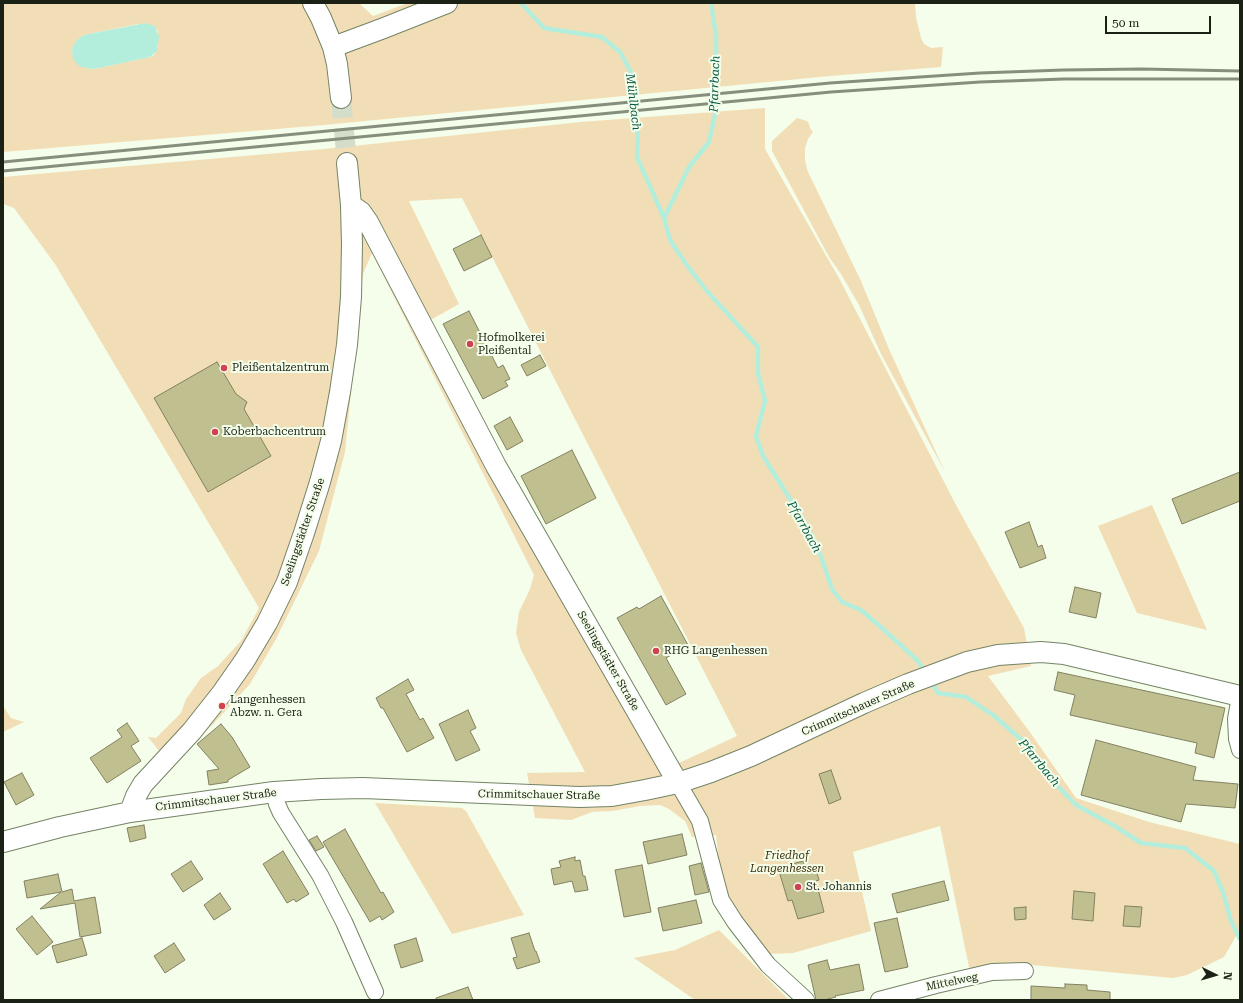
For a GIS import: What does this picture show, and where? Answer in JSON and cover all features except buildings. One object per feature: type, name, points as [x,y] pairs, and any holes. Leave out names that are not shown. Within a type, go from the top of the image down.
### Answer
[{"type":"street","points":[[312,3],[322,18],[333,47],[337,64],[341,98]]},
{"type":"street","points":[[333,47],[446,3]]},
{"type":"street","name":"Seelingstädter Straße","points":[[130,812],[136,796],[143,784],[192,731],[245,660],[267,623],[287,582],[304,533],[331,441],[347,345],[350,297],[351,205],[348,163]]},
{"type":"street","name":"Seelingstädter Straße","points":[[351,205],[361,212],[368,222],[496,466],[678,783]]},
{"type":"street","name":"Crimmitschauer Straße","points":[[3,842],[60,827],[130,812],[274,792],[363,788],[579,798],[612,796],[678,783],[711,772],[751,756],[908,684],[968,662],[998,655],[1040,652],[1064,654],[1240,696]]},
{"type":"street","points":[[1240,696],[1236,719],[1237,739],[1240,750]]},
{"type":"street","points":[[678,783],[700,821],[721,900],[735,922],[768,965],[806,1000]]},
{"type":"street","points":[[274,792],[281,813],[320,875],[344,922],[375,992]]},
{"type":"street","name":"Mittelweg","points":[[879,1000],[992,972],[1025,971]]},
{"type":"green space","points":[[3,3],[359,3],[373,16],[408,3],[915,3],[916,17],[924,44],[931,48],[943,47],[941,67],[830,76],[324,125],[3,152]],"holes":[[[138,24],[152,25],[158,31],[158,47],[154,55],[150,57],[94,69],[86,68],[72,54],[73,46],[84,35]]]},
{"type":"green space","name":"Friedhof Langenhessen","points":[[765,108],[765,149],[840,280],[956,505],[1024,628],[1031,666],[988,676],[1076,798],[1149,822],[1240,844],[1240,929],[1224,957],[1187,975],[1173,978],[1032,965],[997,966],[970,972],[940,826],[853,852],[871,931],[793,953],[768,954],[735,911],[723,886],[716,835],[692,837],[685,821],[669,809],[660,805],[592,812],[571,820],[535,818],[527,773],[585,772],[521,650],[516,633],[519,612],[530,589],[534,575],[372,253],[363,274],[345,452],[319,551],[276,639],[250,684],[217,720],[172,767],[148,737],[156,738],[181,713],[186,699],[201,678],[218,666],[241,641],[259,608],[55,264],[14,208],[3,204],[3,177],[324,149],[581,122]],"holes":[[[462,198],[737,736],[679,763],[550,564],[420,326],[459,304],[409,201]]]},
{"type":"green space","points":[[797,118],[807,121],[813,132],[808,139],[805,148],[805,161],[808,172],[861,281],[889,349],[945,472],[881,354],[859,305],[829,257],[772,151],[772,141]]},
{"type":"green space","points":[[1152,505],[1207,630],[1137,613],[1098,526]]},
{"type":"green space","points":[[3,706],[11,718],[24,722],[3,732]]},
{"type":"green space","points":[[375,803],[462,808],[466,811],[524,915],[452,934]]},
{"type":"green space","points":[[719,930],[789,1000],[695,1000],[634,958],[675,950]]},
{"type":"water","points":[[145,23],[155,26],[159,37],[157,51],[150,57],[94,69],[79,66],[73,59],[73,46],[77,40],[84,35]]},
{"type":"waterway","name":"Mühlbach","points":[[521,3],[544,28],[602,37],[620,52],[632,74],[638,126],[637,157],[664,218]]},
{"type":"waterway","name":"Pfarrbach","points":[[711,3],[716,35],[716,109],[709,142],[689,167],[664,218],[670,240],[706,290],[758,347],[758,373],[765,401],[756,436],[763,456],[807,526],[817,545],[832,589],[842,602],[861,610],[882,628],[917,660],[925,672]]},
{"type":"waterway","name":"Pfarrbach","points":[[931,682],[938,693],[966,697],[993,715],[1023,741],[1049,777],[1076,805],[1113,825],[1141,843],[1185,848],[1214,871],[1223,892],[1231,921],[1240,939]]},
{"type":"tunnel","points":[[341,98],[347,163]]},
{"type":"railway","points":[[3,162],[830,83],[980,73],[1063,70],[1142,69],[1240,71]]},
{"type":"railway","points":[[3,171],[831,92],[980,82],[1064,79],[1240,79]]},
{"type":"place","name":"Hofmolkerei Pleißental","points":[[470,344]]},
{"type":"place","name":"Pleißentalzentrum","points":[[224,368]]},
{"type":"place","name":"Koberbachcentrum","points":[[215,432]]},
{"type":"place","name":"RHG Langenhessen","points":[[656,651]]},
{"type":"place","name":"Langenhessen Abzw. n. Gera","points":[[222,706]]},
{"type":"place","name":"St. Johannis","points":[[798,887]]}]
